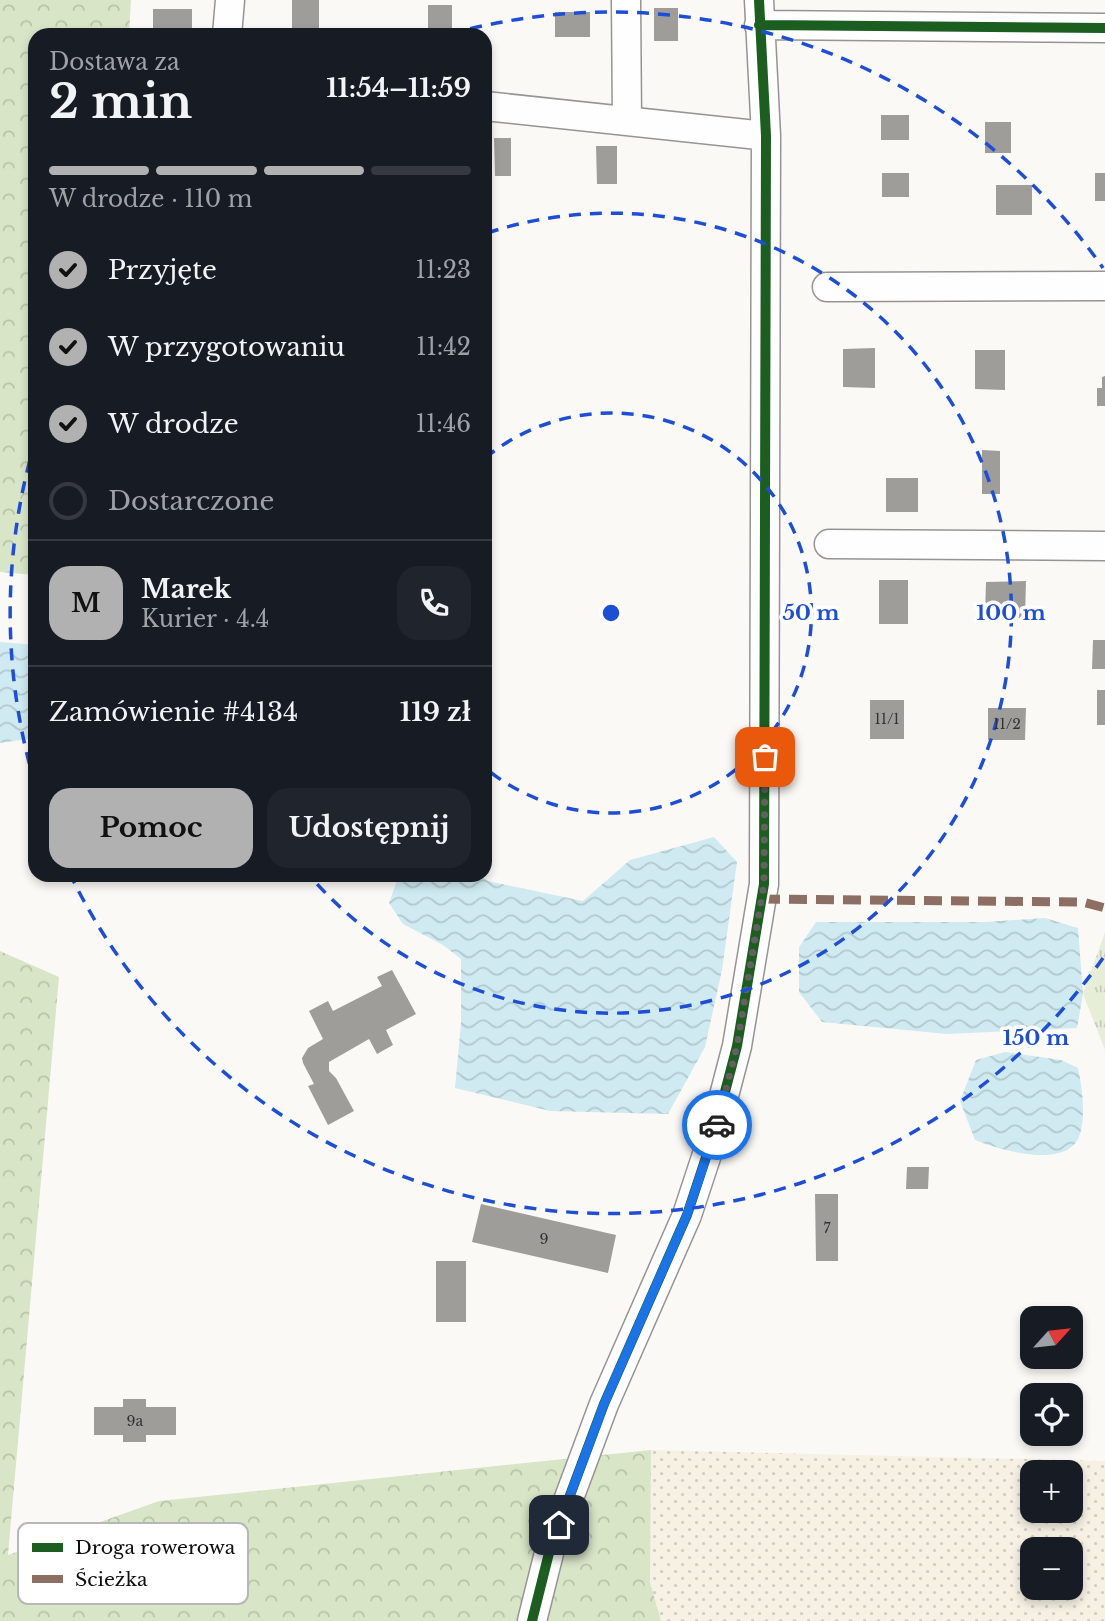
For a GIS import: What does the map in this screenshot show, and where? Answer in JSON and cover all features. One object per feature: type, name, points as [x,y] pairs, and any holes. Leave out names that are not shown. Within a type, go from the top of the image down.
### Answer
[{"type":"street","points":[[228,28],[230,0]]},
{"type":"street","points":[[626,0],[627,121]]},
{"type":"street","points":[[532,1621],[550,1549],[600,1416],[687,1215],[715,1130],[737,1046],[763,892],[766,136],[759,13],[1105,28]]},
{"type":"street","points":[[492,107],[766,136]]},
{"type":"street","points":[[827,287],[1105,286]]},
{"type":"street","points":[[829,544],[1105,547]]},
{"type":"shaded area","points":[[651,1450],[1064,1460],[1020,1460],[1020,1523],[1083,1523],[1083,1460],[1105,1461],[1105,1621],[661,1621],[650,1582]]},
{"type":"green space","points":[[0,0],[131,0],[129,28],[28,28],[28,574],[0,572]]},
{"type":"green space","points":[[1105,932],[1105,1050],[1083,994]]},
{"type":"green space","points":[[0,951],[59,977],[8,1555],[18,1551],[18,1604],[248,1604],[248,1523],[97,1523],[159,1501],[651,1450],[650,1582],[661,1621],[0,1621]]},
{"type":"water","points":[[0,642],[28,644],[28,739],[0,743]]},
{"type":"water","points":[[714,837],[737,862],[722,970],[705,1047],[668,1114],[550,1111],[455,1088],[461,1023],[461,959],[443,945],[403,924],[389,903],[396,882],[492,882],[583,901],[630,860]]},
{"type":"water","points":[[1045,918],[1078,928],[1083,994],[1077,1028],[947,1034],[822,1022],[799,992],[799,947],[816,922],[984,922]]},
{"type":"water","points":[[1005,1052],[1061,1060],[1078,1068],[1083,1118],[1080,1134],[1073,1145],[1062,1152],[1033,1155],[975,1140],[960,1101],[976,1060]]},
{"type":"building","points":[[292,0],[319,0],[319,28],[292,28]]},
{"type":"building","points":[[428,5],[452,5],[452,28],[428,28]]},
{"type":"building","points":[[654,8],[678,8],[678,41],[654,41]]},
{"type":"building","points":[[153,9],[192,9],[192,28],[153,28]]},
{"type":"building","points":[[555,12],[590,12],[590,37],[555,37]]},
{"type":"building","points":[[881,115],[909,115],[909,140],[881,140]]},
{"type":"building","points":[[985,122],[1011,122],[1011,153],[985,153]]},
{"type":"building","points":[[494,138],[511,138],[511,176],[495,176]]},
{"type":"building","points":[[596,146],[617,146],[617,184],[597,184]]},
{"type":"building","points":[[882,173],[909,173],[909,197],[882,197]]},
{"type":"building","points":[[1095,173],[1105,173],[1105,201],[1095,201]]},
{"type":"building","points":[[996,185],[1032,185],[1032,215],[996,215]]},
{"type":"building","points":[[875,348],[875,388],[843,387],[843,349]]},
{"type":"building","points":[[975,350],[1005,350],[1005,390],[975,389]]},
{"type":"building","points":[[1105,376],[1105,406],[1097,406],[1097,388],[1102,388],[1102,377]]},
{"type":"building","points":[[982,450],[1000,451],[1000,494],[982,494]]},
{"type":"building","points":[[886,478],[918,478],[918,512],[886,512]]},
{"type":"building","points":[[879,580],[908,580],[908,624],[879,624]]},
{"type":"building","points":[[1026,581],[1025,618],[985,617],[986,582]]},
{"type":"building","points":[[1093,640],[1105,640],[1105,669],[1092,669]]},
{"type":"building","points":[[1097,690],[1105,690],[1105,725],[1097,725]]},
{"type":"building","points":[[870,700],[904,700],[904,739],[870,739]]},
{"type":"building","points":[[988,708],[1026,708],[1025,740],[988,740]]},
{"type":"building","points":[[392,970],[416,1014],[386,1030],[393,1045],[377,1054],[369,1039],[329,1062],[329,1071],[336,1078],[354,1111],[328,1125],[308,1086],[314,1084],[302,1058],[308,1048],[323,1039],[309,1011],[328,1001],[333,1011],[382,986],[377,977]]},
{"type":"building","points":[[907,1167],[929,1167],[928,1189],[906,1189]]},
{"type":"building","points":[[815,1194],[838,1194],[838,1261],[816,1261]]},
{"type":"building","points":[[481,1204],[616,1235],[608,1273],[472,1242]]},
{"type":"building","points":[[436,1261],[466,1261],[466,1322],[436,1322]]},
{"type":"building","points":[[123,1399],[146,1399],[146,1407],[176,1407],[176,1435],[146,1435],[146,1442],[123,1442],[123,1435],[94,1435],[94,1407],[123,1407]]},
{"type":"marked path","points":[[762,899],[1083,902],[1105,908]]},
{"type":"cycle path","points":[[532,1621],[550,1549],[604,1404],[687,1215],[715,1130],[737,1046],[764,884],[766,136],[759,0]]},
{"type":"cycle path","points":[[759,25],[1105,28]]},
{"type":"way so far","points":[[717,1125],[737,1046],[764,884],[765,757]]},
{"type":"route","points":[[559,1525],[604,1404],[687,1215],[717,1125]]}]
